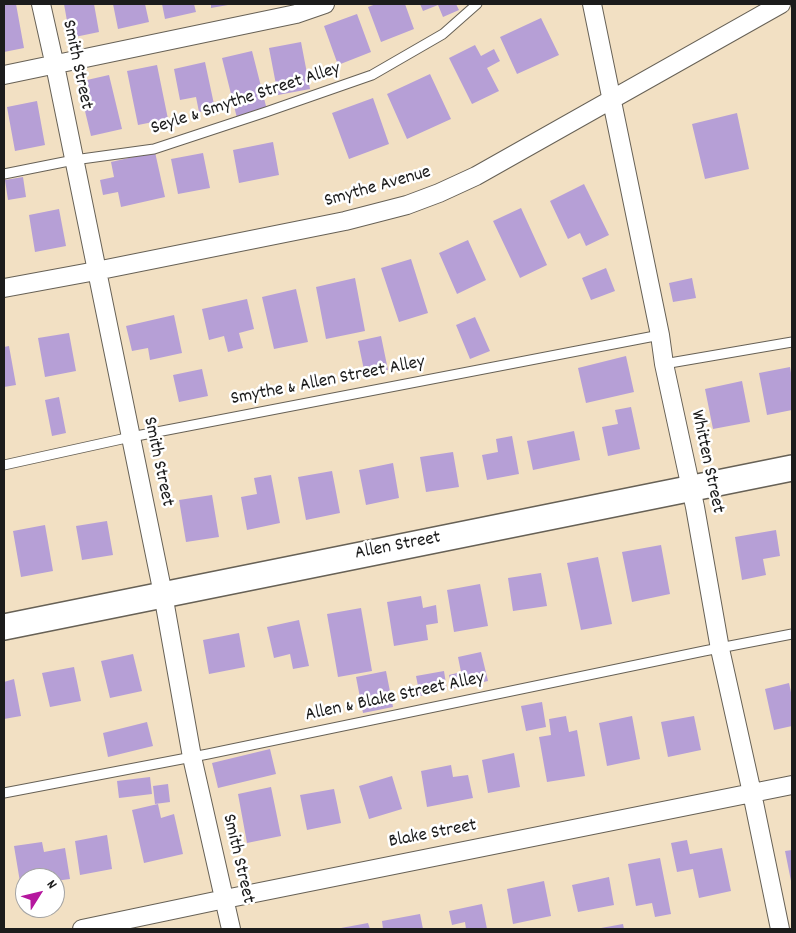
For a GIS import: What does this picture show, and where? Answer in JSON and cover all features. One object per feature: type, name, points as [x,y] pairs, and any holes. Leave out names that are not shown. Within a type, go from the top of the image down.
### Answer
[{"type":"street","name":"Smith Street","points":[[41,4],[163,594],[192,757],[231,929]]},
{"type":"street","points":[[4,75],[296,14],[325,4]]},
{"type":"street","name":"Whitten Street","points":[[592,4],[691,489],[720,648],[780,929]]},
{"type":"street","name":"Smythe Avenue","points":[[4,288],[345,221],[407,205],[476,176],[781,4]]},
{"type":"street","name":"Allen Street","points":[[4,627],[792,468]]},
{"type":"street","name":"Blake Street","points":[[82,929],[792,784]]},
{"type":"lane","name":"Seyle & Smythe Street Alley","points":[[4,174],[74,160],[154,149],[372,75],[443,34],[476,4]]},
{"type":"lane","name":"Smythe & Allen Street Alley","points":[[4,465],[131,437],[660,335]]},
{"type":"lane","points":[[664,364],[792,342]]},
{"type":"lane","name":"Allen & Blake Street Alley","points":[[4,793],[192,757],[792,634]]},
{"type":"building","points":[[4,4],[16,4],[24,48],[4,52]]},
{"type":"building","points":[[64,4],[94,4],[99,32],[70,38]]},
{"type":"building","points":[[113,4],[145,4],[149,22],[118,29]]},
{"type":"building","points":[[162,4],[194,4],[196,12],[165,19]]},
{"type":"building","points":[[211,4],[228,4],[228,5],[211,8]]},
{"type":"building","points":[[376,4],[405,4],[414,29],[381,42],[368,7]]},
{"type":"building","points":[[420,4],[456,4],[459,10],[443,17],[438,5],[423,11]]},
{"type":"building","points":[[357,14],[371,52],[338,65],[324,26]]},
{"type":"building","points":[[541,18],[559,55],[517,74],[500,37]]},
{"type":"building","points":[[301,42],[310,89],[278,95],[269,48]]},
{"type":"building","points":[[475,45],[481,56],[494,49],[500,61],[487,68],[499,91],[472,104],[449,58]]},
{"type":"building","points":[[252,51],[267,110],[237,118],[222,58]]},
{"type":"building","points":[[205,62],[215,109],[199,112],[196,97],[180,100],[174,69]]},
{"type":"building","points":[[157,65],[168,119],[138,125],[127,71]]},
{"type":"building","points":[[430,74],[451,119],[407,139],[387,94]]},
{"type":"building","points":[[109,75],[122,129],[91,136],[78,82]]},
{"type":"building","points":[[373,98],[389,144],[349,159],[332,113]]},
{"type":"building","points":[[37,101],[45,145],[15,151],[7,107]]},
{"type":"building","points":[[737,113],[749,169],[705,179],[692,124]]},
{"type":"building","points":[[273,142],[279,175],[239,183],[233,150]]},
{"type":"building","points":[[155,152],[165,197],[121,207],[118,192],[103,195],[100,180],[114,177],[111,162]]},
{"type":"building","points":[[203,153],[210,188],[178,194],[171,159]]},
{"type":"building","points":[[23,177],[26,197],[8,200],[5,180]]},
{"type":"building","points":[[584,184],[609,235],[586,246],[580,233],[568,239],[550,201]]},
{"type":"building","points":[[521,208],[547,265],[520,278],[493,221]]},
{"type":"building","points":[[59,209],[66,246],[35,252],[29,215]]},
{"type":"building","points":[[468,240],[486,280],[457,294],[439,253]]},
{"type":"building","points":[[411,259],[428,313],[399,322],[381,268]]},
{"type":"building","points":[[606,268],[615,291],[591,300],[582,278]]},
{"type":"building","points":[[355,278],[365,331],[326,339],[316,287]]},
{"type":"building","points":[[692,278],[696,298],[673,302],[669,283]]},
{"type":"building","points":[[296,289],[308,342],[274,349],[262,297]]},
{"type":"building","points":[[247,299],[254,329],[239,333],[243,348],[228,352],[224,336],[209,340],[202,309]]},
{"type":"building","points":[[174,315],[182,353],[150,360],[148,348],[132,351],[126,326]]},
{"type":"building","points":[[475,317],[490,351],[470,359],[456,325]]},
{"type":"building","points":[[69,333],[76,371],[45,377],[38,338]]},
{"type":"building","points":[[381,336],[388,370],[365,375],[358,341]]},
{"type":"building","points":[[9,346],[16,385],[4,387],[4,347]]},
{"type":"building","points":[[626,356],[634,392],[586,403],[578,368]]},
{"type":"building","points":[[790,367],[792,410],[767,415],[759,373]]},
{"type":"building","points":[[202,369],[208,396],[179,402],[173,375]]},
{"type":"building","points":[[742,381],[750,422],[713,429],[705,389]]},
{"type":"building","points":[[59,397],[66,433],[52,436],[45,400]]},
{"type":"building","points":[[631,407],[640,449],[608,456],[602,427],[618,424],[615,410]]},
{"type":"building","points":[[574,431],[580,460],[533,470],[527,441]]},
{"type":"building","points":[[512,436],[519,474],[487,480],[482,455],[498,452],[496,439]]},
{"type":"building","points":[[453,452],[459,487],[426,492],[420,457]]},
{"type":"building","points":[[393,463],[399,498],[366,505],[359,470]]},
{"type":"building","points":[[332,471],[340,513],[306,520],[298,477]]},
{"type":"building","points":[[271,475],[280,523],[247,530],[241,497],[257,494],[254,478]]},
{"type":"building","points":[[212,495],[219,537],[186,542],[179,500]]},
{"type":"building","points":[[107,521],[113,555],[82,560],[76,526]]},
{"type":"building","points":[[45,525],[53,571],[21,577],[13,531]]},
{"type":"building","points":[[776,530],[780,556],[763,559],[766,575],[742,580],[735,537]]},
{"type":"building","points":[[661,545],[670,594],[632,602],[622,552]]},
{"type":"building","points":[[598,557],[612,624],[581,630],[567,563]]},
{"type":"building","points":[[541,573],[547,606],[513,611],[508,578]]},
{"type":"building","points":[[480,584],[488,626],[454,632],[447,590]]},
{"type":"building","points":[[421,596],[423,608],[436,605],[438,623],[426,625],[428,640],[394,646],[387,602]]},
{"type":"building","points":[[361,608],[372,671],[338,677],[327,614]]},
{"type":"building","points":[[299,620],[309,666],[293,669],[290,654],[274,658],[267,627]]},
{"type":"building","points":[[239,633],[245,667],[209,674],[203,640]]},
{"type":"building","points":[[481,652],[488,681],[452,689],[449,675],[461,672],[458,657]]},
{"type":"building","points":[[133,654],[142,691],[110,698],[101,661]]},
{"type":"building","points":[[74,667],[81,701],[50,707],[42,673]]},
{"type":"building","points":[[386,671],[393,707],[363,713],[356,677]]},
{"type":"building","points":[[444,671],[447,690],[420,696],[416,676]]},
{"type":"building","points":[[14,679],[21,716],[4,719],[4,682]]},
{"type":"building","points":[[789,683],[792,697],[792,726],[774,730],[765,689]]},
{"type":"building","points":[[542,702],[546,727],[526,731],[521,706]]},
{"type":"building","points":[[566,716],[569,732],[577,730],[585,776],[547,782],[539,737],[551,735],[549,719]]},
{"type":"building","points":[[632,716],[640,759],[607,766],[599,723]]},
{"type":"building","points":[[694,716],[701,750],[668,757],[661,722]]},
{"type":"building","points":[[147,722],[153,746],[108,757],[103,733]]},
{"type":"building","points":[[270,749],[276,774],[218,788],[212,763]]},
{"type":"building","points":[[514,753],[520,787],[488,793],[482,760]]},
{"type":"building","points":[[451,765],[453,777],[468,775],[473,798],[427,807],[421,771]]},
{"type":"building","points":[[392,776],[402,809],[369,819],[359,786]]},
{"type":"building","points":[[150,777],[152,794],[119,798],[117,781]]},
{"type":"building","points":[[168,784],[170,802],[155,804],[153,786]]},
{"type":"building","points":[[271,787],[281,836],[247,843],[238,794]]},
{"type":"building","points":[[334,789],[341,823],[307,830],[300,795]]},
{"type":"building","points":[[158,804],[161,818],[174,814],[183,854],[144,863],[132,810]]},
{"type":"building","points":[[107,835],[112,869],[80,875],[75,841]]},
{"type":"building","points":[[687,840],[690,854],[722,848],[731,891],[699,898],[693,869],[677,872],[671,843]]},
{"type":"building","points":[[42,842],[44,852],[65,848],[70,879],[65,880],[65,868],[18,868],[14,846]]},
{"type":"building","points":[[792,850],[792,881],[791,881],[785,851]]},
{"type":"building","points":[[660,858],[671,914],[655,917],[652,903],[636,906],[628,864]]},
{"type":"building","points":[[609,877],[614,905],[578,912],[572,885]]},
{"type":"building","points":[[544,881],[551,916],[513,924],[507,889]]},
{"type":"building","points":[[482,904],[487,929],[466,929],[465,922],[452,925],[449,911]]},
{"type":"building","points":[[420,914],[423,929],[383,929],[382,921]]},
{"type":"building","points":[[368,923],[370,929],[341,929],[341,928]]},
{"type":"building","points":[[623,924],[624,929],[601,929],[601,928]]}]
